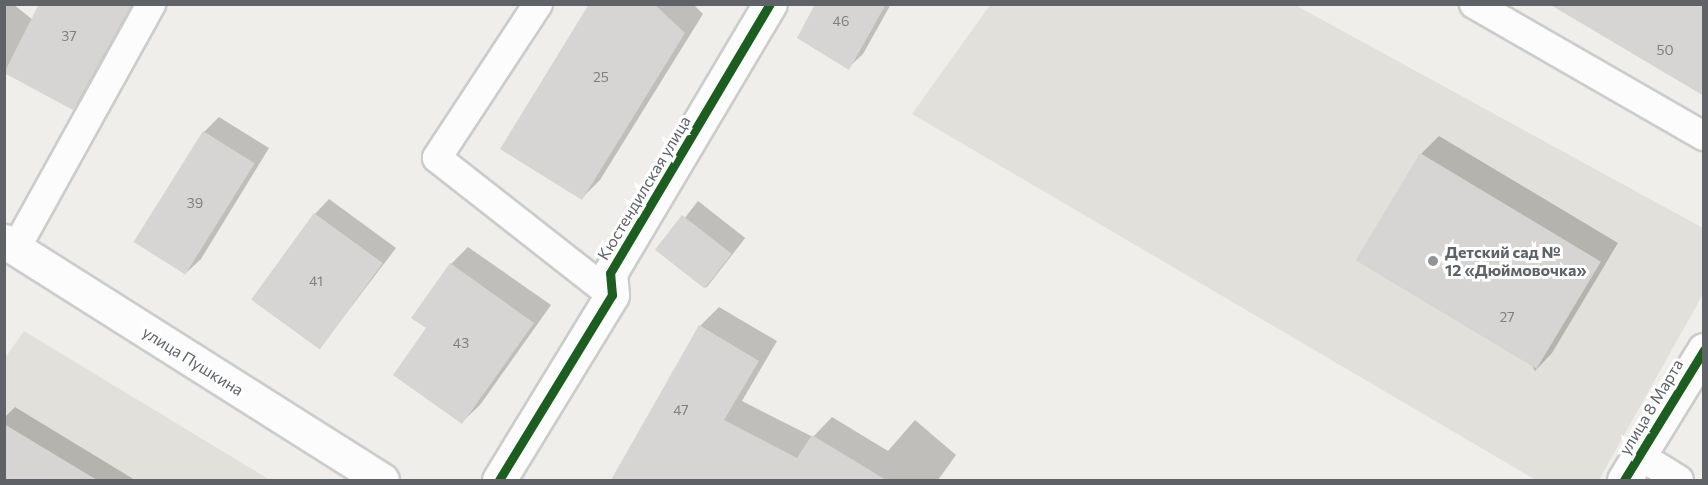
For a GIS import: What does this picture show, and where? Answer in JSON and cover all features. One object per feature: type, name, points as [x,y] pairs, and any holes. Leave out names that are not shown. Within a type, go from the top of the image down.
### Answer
[{"type":"street","name":"Кюстендилская улица","points":[[499,480],[612,295],[610,273],[770,4]]},
{"type":"street","name":"улица Пушкина","points":[[10,245],[382,480]]},
{"type":"street","name":"улица 8 Марта","points":[[1632,468],[1704,350]]},
{"type":"lane","points":[[10,245],[151,4]]},
{"type":"lane","points":[[538,4],[437,158],[612,295]]},
{"type":"lane","points":[[1474,4],[1704,136]]},
{"type":"lane","points":[[1632,468],[1679,480]]},
{"type":"shaded area","name":"Детский сад № 12 «Дюймовочка»","points":[[990,5],[1295,5],[1703,228],[1703,294],[1599,480],[1536,480],[912,114]]},
{"type":"shaded area","points":[[24,331],[270,480],[5,480],[5,358]]},
{"type":"building","points":[[39,4],[132,4],[73,110],[4,73]]},
{"type":"building","points":[[589,4],[654,4],[685,33],[582,200],[500,149]]},
{"type":"building","points":[[815,4],[886,4],[849,70],[797,38]]},
{"type":"building","points":[[1549,4],[1704,4],[1704,96]]},
{"type":"building","points":[[203,131],[255,163],[185,274],[134,242]]},
{"type":"building","points":[[1420,153],[1601,262],[1536,369],[1356,260]]},
{"type":"building","points":[[314,213],[383,263],[320,350],[251,300]]},
{"type":"building","points":[[682,215],[732,254],[705,288],[655,250]]},
{"type":"building","points":[[450,263],[534,323],[462,424],[393,375],[426,328],[411,318]]},
{"type":"building","points":[[699,325],[759,361],[724,420],[797,458],[812,435],[886,480],[611,480]]},
{"type":"building","points":[[4,424],[97,480],[4,480]]},
{"type":"cycle path","points":[[499,480],[612,295],[610,273],[770,4]]},
{"type":"cycle path","points":[[1624,480],[1704,350]]},
{"type":"place","name":"Детский сад № 12 «Дюймовочка»","points":[[1433,261]]}]
